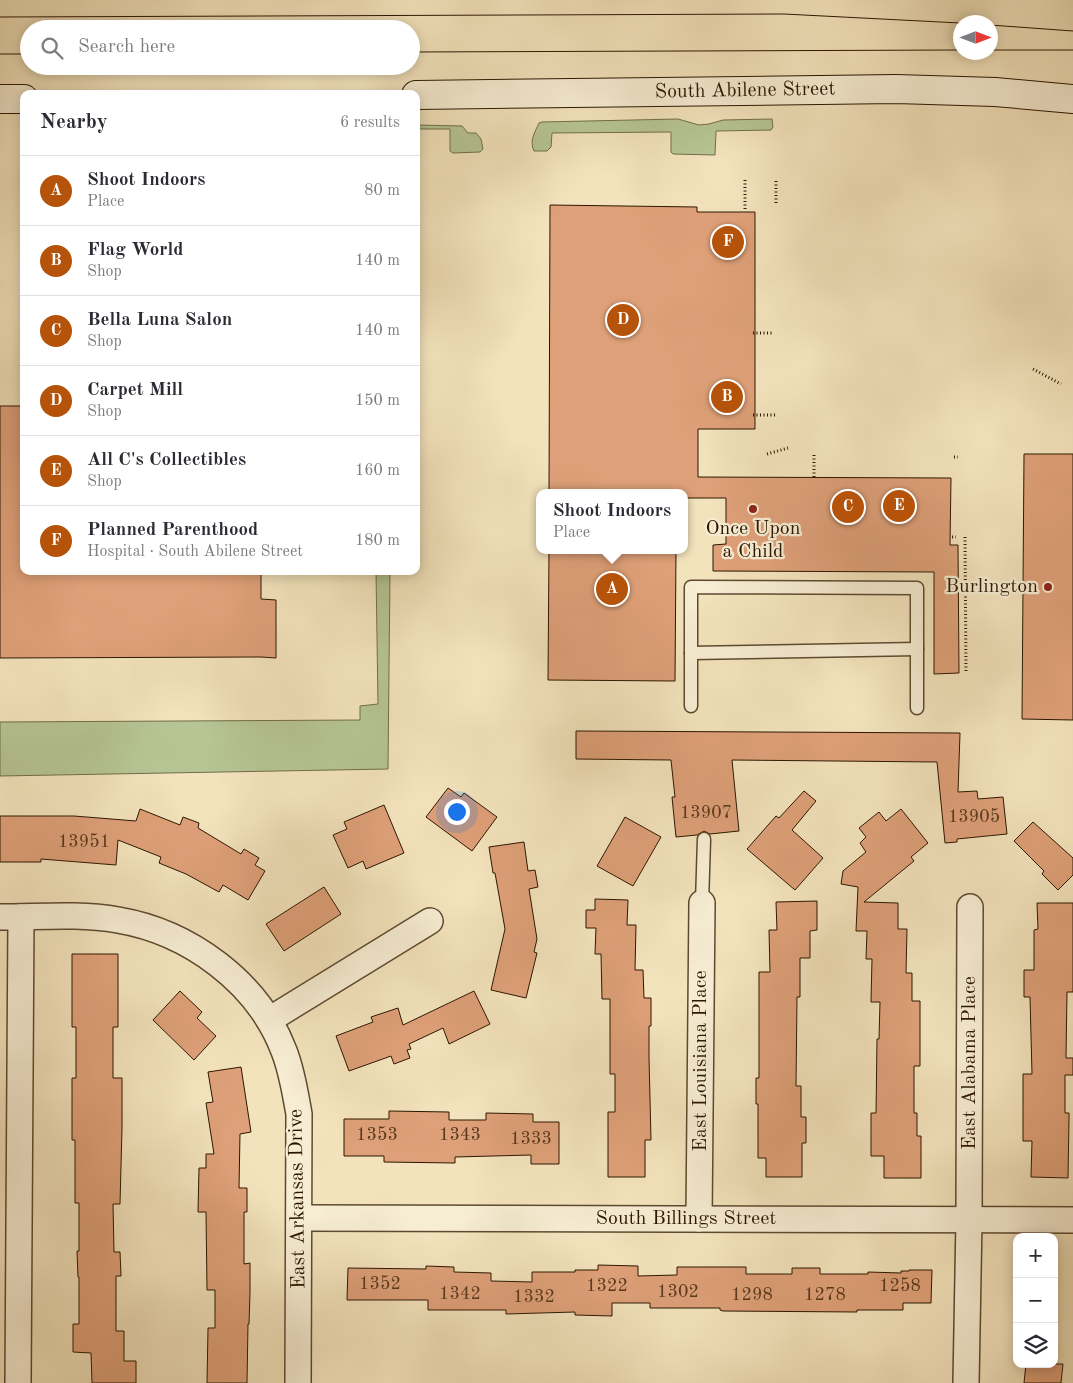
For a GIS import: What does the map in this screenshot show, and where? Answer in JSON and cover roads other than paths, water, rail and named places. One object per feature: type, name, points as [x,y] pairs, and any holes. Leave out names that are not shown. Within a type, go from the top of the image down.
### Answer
[{"type":"street","name":"South Abilene Street","points":[[420,95],[896,89],[1004,92],[1073,99]]},
{"type":"street","points":[[0,99],[20,99]]},
{"type":"street","name":"East Louisiana Place","points":[[699,1219],[702,903]]},
{"type":"street","name":"East Alabama Place","points":[[966,1383],[969,1220],[970,907]]},
{"type":"street","points":[[10,917],[18,1383]]},
{"type":"street","name":"East Arkansas Drive","points":[[10,917],[92,917],[118,920],[144,926],[172,936],[204,953],[230,973],[252,997],[269,1020],[284,1049],[295,1089],[299,1114],[298,1383]]},
{"type":"street","points":[[269,1020],[430,921]]},
{"type":"street","name":"South Billings Street","points":[[299,1218],[1073,1220]]},
{"type":"lane","points":[[691,706],[691,587],[917,588],[917,708]]},
{"type":"lane","points":[[691,653],[917,649]]},
{"type":"lane","points":[[702,903],[704,839]]},
{"type":"tram line","points":[[0,17],[784,14],[953,23]]},
{"type":"tram line","points":[[998,26],[1073,31]]},
{"type":"tram line","points":[[420,52],[953,50]]},
{"type":"tram line","points":[[998,50],[1073,50]]},
{"type":"tram line","points":[[0,54],[20,54]]},
{"type":"place","name":"Planned Parenthood","points":[[728,242]]},
{"type":"place","name":"Carpet Mill","points":[[623,320]]},
{"type":"place","name":"Flag World","points":[[727,397]]},
{"type":"place","name":"All C's Collectibles","points":[[899,506]]},
{"type":"place","name":"Bella Luna Salon","points":[[848,507]]},
{"type":"place","name":"Once Upon a Child","points":[[753,509]]},
{"type":"place","name":"Burlington","points":[[1048,587]]},
{"type":"place","name":"Shoot Indoors","points":[[612,589]]}]
